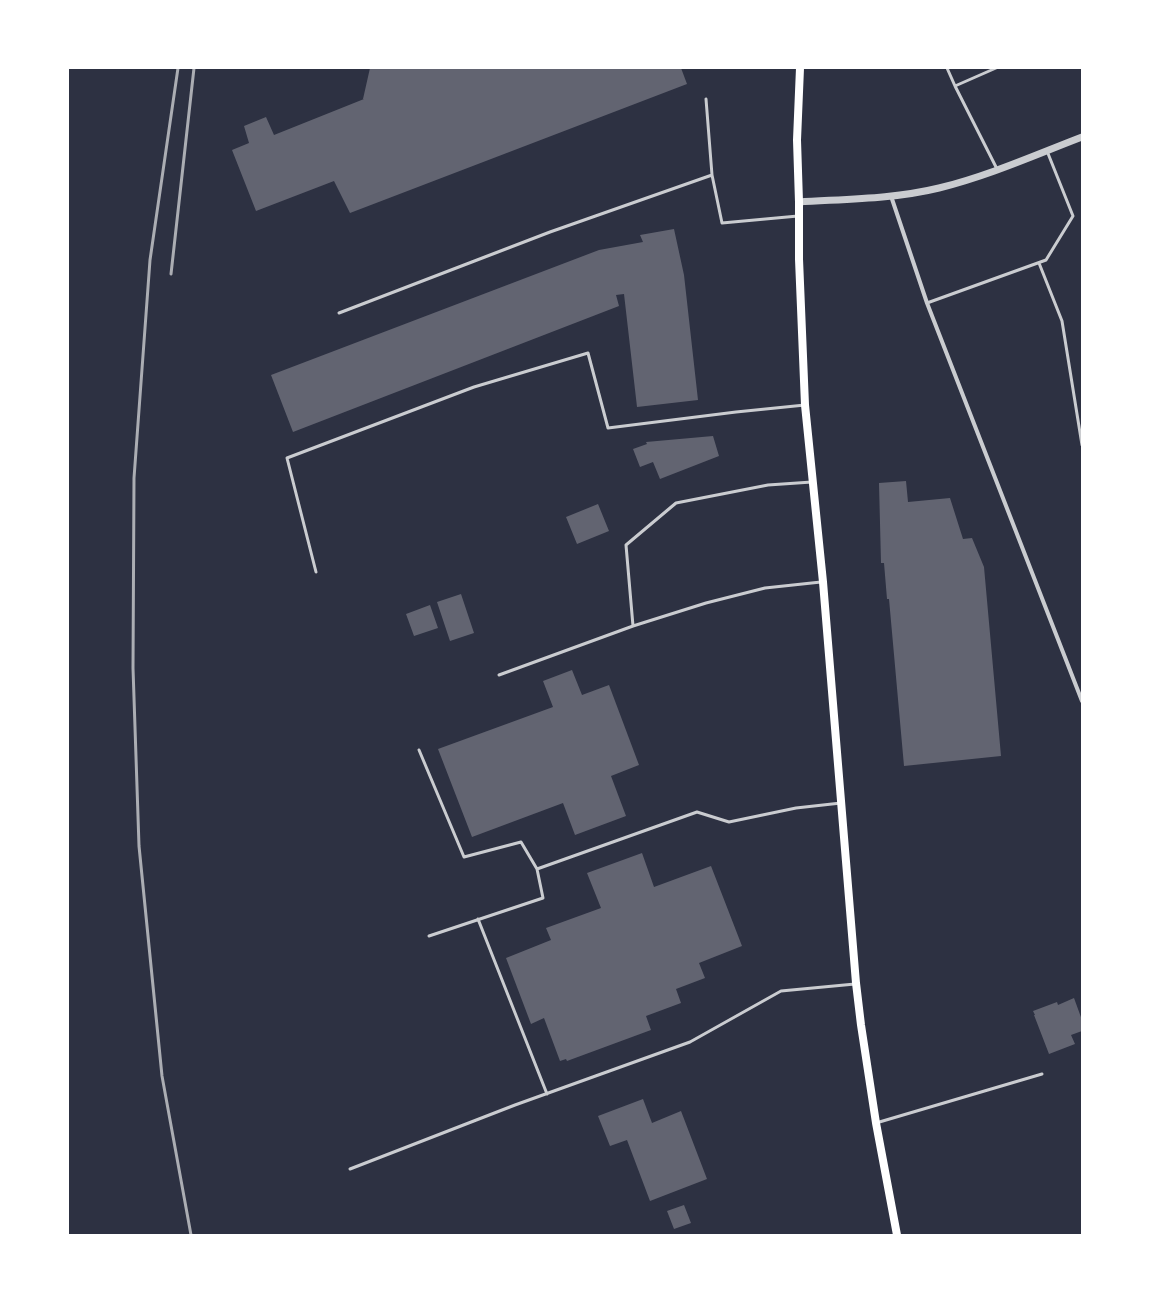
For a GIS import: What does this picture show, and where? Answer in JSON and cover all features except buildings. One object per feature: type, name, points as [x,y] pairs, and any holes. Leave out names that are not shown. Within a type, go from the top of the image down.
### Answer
[{"type":"main road","points":[[800,68],[797,140],[800,216],[799,259],[805,405],[823,582],[856,984],[876,1123],[897,1235]]},
{"type":"street","points":[[799,202],[891,196],[938,189],[968,180],[1082,137]]},
{"type":"street","points":[[891,196],[927,303],[1082,701]]},
{"type":"lane","points":[[947,68],[997,169]]},
{"type":"lane","points":[[955,86],[996,68]]},
{"type":"lane","points":[[706,99],[712,175],[722,223],[800,216]]},
{"type":"lane","points":[[927,303],[1046,260],[1073,216],[1047,150]]},
{"type":"lane","points":[[339,313],[550,232],[712,175]]},
{"type":"lane","points":[[1039,263],[1062,322],[1082,445]]},
{"type":"lane","points":[[316,572],[287,458],[474,387],[588,353],[608,428],[805,405]]},
{"type":"lane","points":[[633,626],[626,545],[676,503],[768,485],[813,482]]},
{"type":"lane","points":[[499,675],[633,626],[706,603],[765,588],[823,582]]},
{"type":"lane","points":[[419,750],[464,857],[521,842],[537,869],[543,898],[429,936]]},
{"type":"lane","points":[[537,869],[698,812],[729,822],[796,808],[841,803]]},
{"type":"lane","points":[[478,919],[547,1094]]},
{"type":"lane","points":[[350,1169],[547,1094],[690,1042],[781,991],[856,984]]},
{"type":"lane","points":[[876,1123],[1042,1074]]},
{"type":"railway","points":[[178,68],[150,260],[134,478],[133,668],[139,846],[162,1076],[191,1235]]},
{"type":"railway","points":[[171,274],[194,68]]}]
